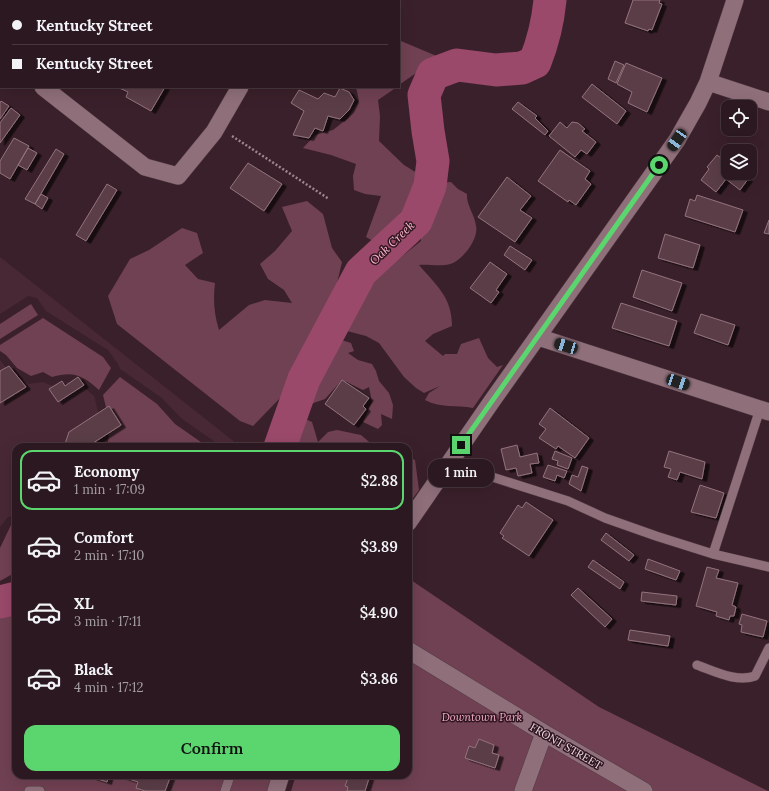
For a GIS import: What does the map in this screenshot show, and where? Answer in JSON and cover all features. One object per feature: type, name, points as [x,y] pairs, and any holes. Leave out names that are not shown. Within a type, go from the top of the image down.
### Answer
[{"type":"street","points":[[412,517],[448,463],[677,140],[708,82],[735,0]]},
{"type":"street","points":[[708,82],[769,102]]},
{"type":"street","points":[[45,88],[145,167],[178,176],[217,127],[239,88]]},
{"type":"street","points":[[538,337],[764,411]]},
{"type":"street","name":"FRONT STREET","points":[[412,652],[544,733],[644,791]]},
{"type":"street","points":[[523,791],[544,733]]},
{"type":"street","points":[[276,791],[280,779]]},
{"type":"lane","points":[[713,554],[764,411]]},
{"type":"lane","points":[[448,463],[568,501],[604,518],[713,554],[769,567]]},
{"type":"lane","points":[[697,665],[740,679],[748,678],[755,676],[769,648]]},
{"type":"lane","points":[[225,791],[229,779]]},
{"type":"lane","points":[[29,791],[40,791]]},
{"type":"path","points":[[217,127],[329,198]]},
{"type":"shaded area","points":[[0,257],[236,443],[216,443],[181,418],[162,398],[120,369],[108,350],[46,311],[37,298],[28,296],[0,314]]},
{"type":"shaded area","points":[[0,360],[12,375],[29,384],[43,382],[53,386],[68,382],[81,385],[94,396],[101,424],[80,443],[12,443],[12,516],[7,518],[0,527]]},
{"type":"green space","points":[[400,42],[439,57],[400,84]]},
{"type":"green space","points":[[356,88],[396,88],[378,100],[380,116],[379,141],[404,165],[417,173],[425,185],[419,205],[397,229],[375,242],[366,237],[381,196],[365,194],[354,190],[353,176],[356,164],[331,155],[303,148],[315,135],[333,130],[348,118],[359,101]]},
{"type":"green space","points":[[451,182],[458,189],[467,194],[476,231],[475,237],[469,249],[460,259],[455,262],[442,265],[419,265],[437,285],[446,299],[452,326],[433,334],[425,341],[443,356],[445,354],[457,354],[461,344],[479,338],[488,358],[497,367],[503,365],[473,408],[430,403],[425,400],[429,393],[440,386],[424,393],[416,388],[404,377],[379,343],[366,336],[347,331],[341,321],[363,291],[374,279],[421,241],[421,228],[435,183]]},
{"type":"green space","points":[[307,201],[323,214],[332,248],[342,262],[335,292],[308,342],[297,377],[283,395],[253,426],[240,421],[117,324],[108,296],[130,259],[149,250],[182,228],[197,233],[203,253],[185,265],[198,279],[215,283],[214,306],[219,330],[249,305],[265,300],[292,303],[284,290],[268,279],[260,264],[275,251],[292,231],[282,207]]},
{"type":"green space","points":[[31,304],[38,315],[0,339],[0,324]]},
{"type":"green space","points":[[43,318],[103,357],[111,368],[99,390],[88,381],[77,376],[66,374],[52,377],[43,372],[31,376],[17,368],[6,355],[0,351],[0,345]]},
{"type":"green space","points":[[335,338],[351,343],[354,351],[348,353],[358,360],[372,364],[379,381],[389,393],[393,405],[392,419],[381,414],[382,425],[378,429],[363,422],[372,402],[369,387],[363,390],[342,380],[325,399],[305,406],[307,393],[310,388],[316,384],[320,369],[324,363],[331,360],[327,345]]},
{"type":"green space","points":[[120,377],[157,404],[175,424],[202,443],[105,443],[108,442],[110,424],[103,395]]},
{"type":"green space","points":[[298,416],[312,422],[318,442],[328,432],[337,430],[361,435],[370,443],[295,443]]},
{"type":"green space","points":[[412,459],[415,460],[419,490],[412,500]]},
{"type":"green space","points":[[11,525],[12,574],[0,581],[0,548]]},
{"type":"green space","name":"Downtown Park","points":[[412,581],[599,707],[768,791],[291,791],[295,779],[412,779]]},
{"type":"green space","points":[[12,604],[12,779],[274,779],[269,791],[0,791],[0,609]]},
{"type":"building","points":[[633,0],[660,0],[659,3],[662,4],[652,30],[649,29],[648,31],[625,23]]},
{"type":"building","points":[[615,61],[624,65],[616,83],[608,79]]},
{"type":"building","points":[[626,63],[662,78],[647,112],[628,103],[632,92],[617,84]]},
{"type":"building","points":[[592,84],[626,111],[617,124],[582,97]]},
{"type":"building","points":[[119,88],[164,88],[151,111],[126,97],[128,92]]},
{"type":"building","points":[[340,88],[349,92],[354,100],[349,110],[340,119],[328,116],[323,131],[315,128],[309,138],[293,135],[304,111],[291,103],[299,90],[318,99],[324,93],[335,97]]},
{"type":"building","points":[[1,101],[9,106],[0,119],[0,103]]},
{"type":"building","points":[[518,102],[537,116],[535,118],[548,131],[545,135],[512,109]]},
{"type":"building","points":[[11,108],[20,115],[0,143],[0,123]]},
{"type":"building","points":[[560,122],[567,128],[572,122],[578,123],[585,129],[582,131],[596,142],[587,154],[581,150],[575,157],[549,136]]},
{"type":"building","points":[[14,138],[29,146],[10,179],[0,173],[0,161]]},
{"type":"building","points":[[28,148],[37,153],[27,170],[18,165]]},
{"type":"building","points":[[56,149],[64,154],[35,204],[25,199]]},
{"type":"building","points":[[560,150],[590,171],[585,179],[591,184],[576,205],[569,200],[568,202],[538,181]]},
{"type":"building","points":[[717,155],[721,158],[721,180],[725,180],[716,192],[701,180],[709,169],[707,167]]},
{"type":"building","points":[[248,163],[282,184],[264,211],[230,188]]},
{"type":"building","points":[[507,177],[531,196],[520,210],[532,218],[515,242],[478,217]]},
{"type":"building","points":[[727,180],[747,180],[740,190]]},
{"type":"building","points":[[107,184],[117,190],[86,241],[76,235]]},
{"type":"building","points":[[41,194],[48,198],[42,209],[35,204]]},
{"type":"building","points":[[697,195],[743,210],[735,232],[685,216],[690,199],[695,201]]},
{"type":"building","points":[[769,220],[769,234],[764,233]]},
{"type":"building","points":[[665,234],[700,245],[693,268],[658,258]]},
{"type":"building","points":[[510,246],[532,260],[525,270],[504,255]]},
{"type":"building","points":[[490,262],[507,274],[496,290],[499,292],[491,303],[470,288]]},
{"type":"building","points":[[642,270],[682,283],[672,311],[633,297]]},
{"type":"building","points":[[621,303],[677,321],[669,346],[612,328]]},
{"type":"building","points":[[701,314],[735,325],[728,345],[694,333]]},
{"type":"building","points":[[9,366],[26,387],[0,403],[0,371]]},
{"type":"building","points":[[78,377],[84,385],[58,402],[49,389],[62,381],[65,386]]},
{"type":"building","points":[[342,380],[369,398],[363,406],[366,409],[354,425],[325,404]]},
{"type":"building","points":[[109,406],[121,425],[93,443],[65,443],[69,432]]},
{"type":"building","points":[[550,408],[589,438],[575,458],[558,446],[556,449],[539,438],[546,429],[539,424]]},
{"type":"building","points":[[517,445],[520,457],[537,453],[539,463],[530,464],[532,473],[518,476],[516,468],[506,470],[501,449]]},
{"type":"building","points":[[555,451],[572,458],[568,469],[557,465],[558,461],[552,459]]},
{"type":"building","points":[[669,451],[705,462],[702,479],[680,472],[677,480],[668,477],[671,469],[664,467]]},
{"type":"building","points":[[548,465],[567,471],[564,478],[557,475],[555,481],[543,477]]},
{"type":"building","points":[[582,466],[588,468],[581,491],[569,484],[572,475],[578,477]]},
{"type":"building","points":[[700,485],[724,493],[716,518],[691,512]]},
{"type":"building","points":[[526,502],[553,520],[529,556],[502,538],[504,536],[500,533],[518,505],[522,508]]},
{"type":"building","points":[[606,533],[634,555],[629,561],[601,540]]},
{"type":"building","points":[[648,559],[680,571],[676,580],[645,569]]},
{"type":"building","points":[[593,560],[624,582],[620,589],[588,567]]},
{"type":"building","points":[[707,567],[719,570],[716,578],[738,583],[732,605],[736,607],[734,616],[730,616],[729,620],[716,616],[717,612],[696,606]]},
{"type":"building","points":[[578,588],[612,619],[605,627],[571,595]]},
{"type":"building","points":[[642,592],[677,596],[676,605],[641,601]]},
{"type":"building","points":[[742,614],[767,621],[763,637],[741,632],[742,625],[739,624]]},
{"type":"building","points":[[630,630],[670,636],[668,646],[628,640]]},
{"type":"building","points":[[479,739],[494,745],[492,753],[499,755],[495,768],[465,758],[469,746],[475,748]]},
{"type":"building","points":[[98,779],[108,779],[107,782]]},
{"type":"building","points":[[129,779],[170,779],[165,791],[145,791],[136,788],[138,782]]},
{"type":"building","points":[[348,779],[369,779],[365,791],[347,791],[348,787],[345,786]]},
{"type":"waterway","name":"Oak Creek","points":[[281,443],[304,379],[361,272],[416,221],[430,186],[433,161],[424,95],[433,74],[457,65],[496,70],[522,68],[535,62],[545,31],[550,0]]},
{"type":"waterway","name":"Oak Creek","points":[[0,602],[12,599]]},
{"type":"route","points":[[461,445],[659,165]]}]
